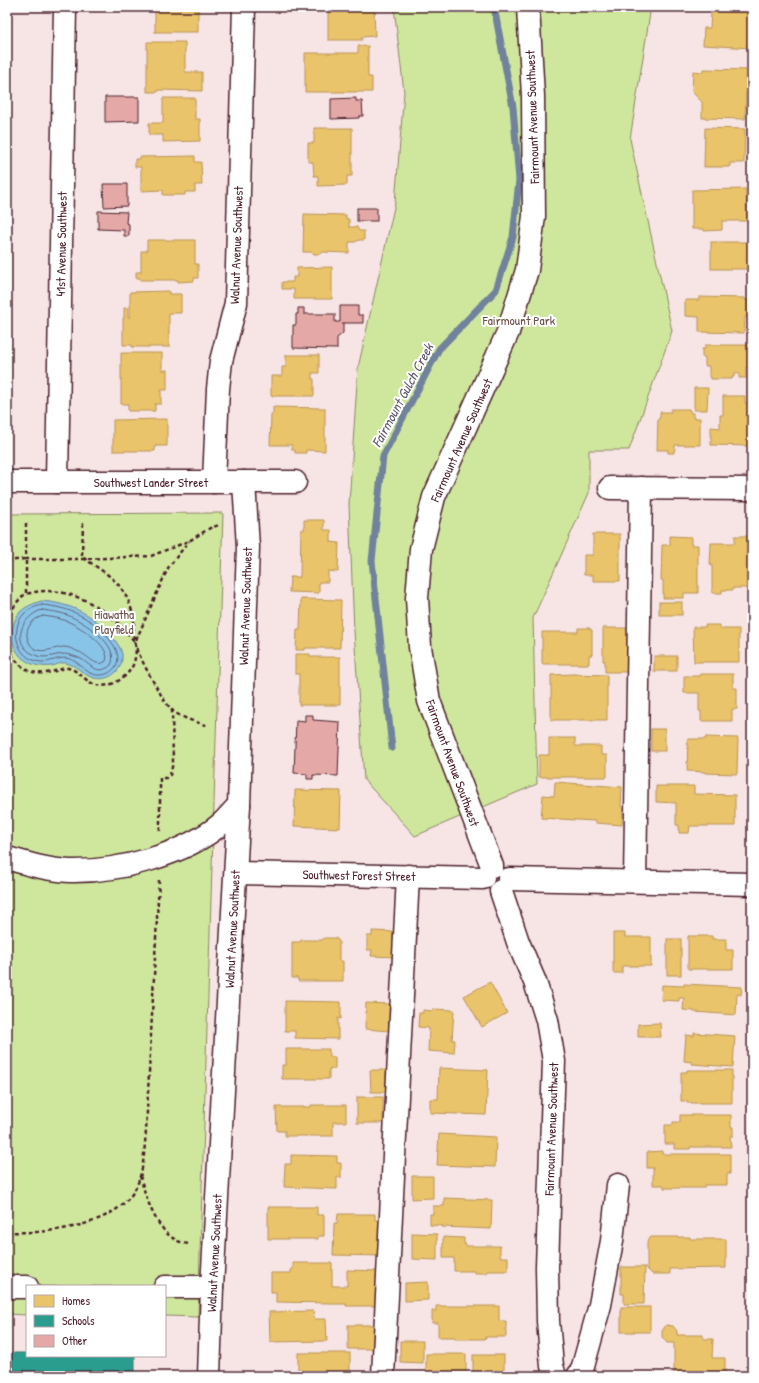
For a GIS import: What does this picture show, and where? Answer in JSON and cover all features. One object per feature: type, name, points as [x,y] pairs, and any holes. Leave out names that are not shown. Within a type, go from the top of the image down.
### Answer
[{"type":"street","name":"41st Avenue Southwest","points":[[57,482],[65,7]]},
{"type":"street","name":"Walnut Avenue Southwest","points":[[214,482],[218,382],[221,362],[236,303],[244,7]]},
{"type":"street","name":"Fairmount Avenue Southwest","points":[[487,872],[429,701],[420,647],[417,598],[421,549],[434,498],[508,332],[527,270],[534,216],[533,96],[528,7]]},
{"type":"street","name":"Southwest Lander Street","points":[[7,482],[295,482]]},
{"type":"street","name":"Walnut Avenue Southwest","points":[[209,1376],[212,1287],[239,805],[248,547],[244,482]]},
{"type":"street","points":[[610,488],[752,489]]},
{"type":"street","points":[[635,881],[641,488]]},
{"type":"street","points":[[7,858],[38,867],[70,871],[106,868],[160,857],[173,852],[204,835],[222,823],[239,805]]},
{"type":"street","points":[[487,872],[498,865],[503,867],[509,874],[505,885],[635,881],[752,884]]},
{"type":"street","name":"Southwest Forest Street","points":[[236,873],[408,876],[487,872]]},
{"type":"street","points":[[384,1376],[408,876]]},
{"type":"street","name":"Fairmount Avenue Southwest","points":[[505,885],[518,942],[535,982],[547,1020],[554,1061],[547,1268],[548,1321],[552,1366],[555,1376]]},
{"type":"street","points":[[578,1376],[582,1370],[600,1305],[612,1240],[618,1185]]},
{"type":"street","points":[[7,1287],[26,1287]]},
{"type":"street","points":[[166,1287],[212,1287]]},
{"type":"path","points":[[26,523],[26,594]]},
{"type":"path","points":[[7,644],[12,656],[19,665],[28,670],[41,673],[69,668],[83,678],[97,685],[110,684],[121,679],[130,671],[135,659],[135,643],[130,604],[122,588],[82,555],[82,523]]},
{"type":"path","points":[[7,561],[26,559],[85,559],[151,556],[189,541],[210,528],[219,525]]},
{"type":"path","points":[[135,643],[168,568],[189,541]]},
{"type":"path","points":[[7,620],[12,610],[26,594],[43,591],[62,592],[97,606],[123,628],[135,643],[142,662],[172,710],[183,717],[209,726]]},
{"type":"path","points":[[7,1232],[42,1231],[90,1223],[121,1206],[132,1193],[140,1176],[146,1132],[160,857],[160,778],[166,778],[172,771],[172,710]]},
{"type":"path","points":[[140,1176],[149,1205],[157,1220],[169,1235],[176,1241],[184,1244],[197,1244]]},
{"type":"green space","name":"Fairmount Park","points":[[394,7],[651,7],[630,139],[672,331],[629,450],[589,450],[589,493],[533,618],[537,784],[415,836],[364,780],[354,631],[349,504],[358,368],[395,203],[404,92]]},
{"type":"green space","name":"Hiawatha Playfield","points":[[223,513],[198,1317],[166,1316],[166,1285],[26,1285],[26,1315],[7,1314],[7,514]]},
{"type":"water","points":[[41,601],[62,604],[82,612],[99,623],[118,644],[121,650],[122,661],[116,672],[106,678],[93,678],[66,663],[52,666],[40,666],[28,662],[22,658],[17,652],[12,639],[13,625],[22,610]]},
{"type":"building: Homes","points":[[155,7],[198,7],[198,32],[155,32]]},
{"type":"building: Homes","points":[[328,7],[374,7],[375,36],[362,37],[362,40],[328,40]]},
{"type":"building: Homes","points":[[711,11],[748,13],[748,22],[752,22],[751,48],[703,45],[704,28],[710,28]]},
{"type":"building: Homes","points":[[147,42],[185,42],[185,72],[202,72],[202,91],[158,90],[158,92],[147,92]]},
{"type":"building: Homes","points":[[358,46],[368,46],[368,77],[372,77],[372,92],[305,92],[305,53],[358,53]]},
{"type":"building: Homes","points":[[703,69],[752,70],[752,93],[746,93],[745,119],[702,118],[702,102],[692,92],[693,71],[703,72]]},
{"type":"building: Homes","points":[[163,98],[195,98],[195,119],[200,119],[200,141],[163,142],[163,135],[149,135],[149,123],[163,123]]},
{"type":"building: Homes","points":[[314,128],[352,128],[352,176],[347,176],[347,185],[318,186],[318,176],[314,176],[313,162],[308,162],[308,143],[314,143]]},
{"type":"building: Homes","points":[[705,128],[745,129],[744,163],[730,163],[730,167],[704,167]]},
{"type":"building: Homes","points":[[195,156],[195,162],[201,162],[202,185],[195,185],[195,192],[185,192],[185,195],[163,195],[163,190],[141,191],[141,167],[135,167],[135,159],[140,159],[140,157]]},
{"type":"building: Homes","points":[[746,189],[747,221],[722,221],[722,230],[704,231],[704,229],[692,229],[692,190]]},
{"type":"building: Homes","points":[[304,214],[346,215],[346,219],[349,219],[349,227],[357,227],[359,231],[364,231],[364,240],[349,242],[349,253],[323,252],[320,254],[314,254],[311,252],[303,252]]},
{"type":"building: Homes","points":[[147,240],[195,240],[195,264],[198,264],[198,278],[194,278],[194,281],[178,282],[178,280],[140,280],[140,278],[136,278],[136,272],[141,272],[141,251],[147,251]]},
{"type":"building: Homes","points":[[711,242],[750,242],[750,269],[711,269]]},
{"type":"building: Homes","points":[[332,267],[332,299],[294,299],[294,289],[282,289],[282,282],[293,282],[293,277],[297,277],[297,268]]},
{"type":"building: Homes","points":[[169,291],[169,294],[181,294],[181,313],[169,313],[169,347],[132,347],[132,345],[123,345],[124,308],[128,308],[128,317],[130,317],[130,292]]},
{"type":"building: Homes","points":[[699,297],[745,298],[745,300],[748,300],[748,317],[745,317],[744,333],[699,332],[699,317],[685,316],[685,300],[699,300]]},
{"type":"building: Homes","points":[[705,345],[752,345],[752,367],[746,367],[746,378],[739,378],[739,373],[734,373],[734,377],[732,377],[732,379],[711,379],[711,377],[709,377],[709,366],[705,366],[705,357],[702,357],[702,349],[705,349]]},
{"type":"building: Homes","points":[[121,353],[162,353],[162,370],[167,370],[167,390],[161,390],[161,404],[155,404],[155,411],[128,411],[128,404],[121,404]]},
{"type":"building: Homes","points":[[286,355],[319,355],[319,373],[312,373],[312,379],[314,379],[314,396],[271,396],[271,376],[282,376],[282,367],[286,367]]},
{"type":"building: Homes","points":[[694,388],[708,388],[707,410],[694,410]]},
{"type":"building: Homes","points":[[723,396],[745,396],[745,403],[749,403],[749,427],[752,427],[752,446],[711,445],[711,427],[720,428],[720,415],[723,415]]},
{"type":"building: Homes","points":[[273,407],[325,408],[325,451],[306,450],[306,453],[295,453],[295,450],[292,450],[292,445],[270,445],[271,414],[273,414]]},
{"type":"building: Homes","points":[[671,409],[689,409],[691,413],[693,413],[693,418],[700,418],[700,445],[675,445],[674,453],[668,453],[668,450],[657,450],[658,418],[660,418],[660,412],[671,412]]},
{"type":"building: Homes","points":[[167,419],[167,446],[155,446],[155,451],[113,451],[113,420]]},
{"type":"building: Homes","points":[[304,520],[324,520],[324,530],[331,530],[331,542],[339,543],[338,572],[328,571],[328,582],[319,582],[319,593],[289,592],[290,577],[300,577],[301,530],[304,530]]},
{"type":"building: Homes","points":[[593,534],[620,534],[620,581],[593,581],[593,575],[584,575],[584,555],[593,555]]},
{"type":"building: Homes","points":[[670,536],[691,537],[691,545],[698,545],[698,593],[684,593],[684,598],[663,598],[663,580],[661,580],[662,545],[670,545]]},
{"type":"building: Homes","points":[[735,536],[752,536],[751,588],[733,588],[733,590],[722,590],[722,593],[712,593],[712,565],[710,565],[711,543],[735,543]]},
{"type":"building: Homes","points":[[301,599],[341,600],[340,648],[305,648],[305,650],[296,650],[297,630],[300,630]]},
{"type":"building: Homes","points":[[659,602],[682,602],[682,615],[659,615]]},
{"type":"building: Homes","points":[[705,625],[720,625],[720,629],[739,629],[739,662],[694,662],[693,627],[705,627]]},
{"type":"building: Homes","points":[[578,628],[590,628],[590,630],[592,630],[592,655],[589,655],[589,664],[542,664],[542,632],[578,632]]},
{"type":"building: Homes","points":[[603,628],[629,628],[628,672],[605,672],[605,661],[603,661]]},
{"type":"building: Homes","points":[[295,654],[310,654],[310,657],[340,657],[340,705],[299,705],[299,674],[295,674]]},
{"type":"building: Homes","points":[[654,656],[677,656],[677,671],[654,671]]},
{"type":"building: Homes","points":[[700,674],[733,674],[733,688],[737,688],[737,709],[732,709],[732,721],[701,721],[701,711],[699,711],[699,693],[684,693],[684,676],[700,676]]},
{"type":"building: Homes","points":[[551,675],[607,675],[607,720],[551,720]]},
{"type":"building: Homes","points":[[651,729],[665,729],[665,751],[651,751]]},
{"type":"building: Homes","points":[[706,737],[738,738],[737,774],[687,771],[688,739],[706,739]]},
{"type":"building: Homes","points":[[549,738],[575,738],[575,746],[601,746],[601,755],[607,755],[607,777],[539,777],[539,755],[549,755]]},
{"type":"building: Homes","points":[[555,782],[622,787],[622,825],[595,823],[595,821],[541,818],[543,795],[554,796]]},
{"type":"building: Homes","points":[[656,786],[694,786],[694,794],[735,795],[735,826],[690,826],[689,833],[679,833],[679,825],[676,825],[676,803],[656,802]]},
{"type":"building: Homes","points":[[295,790],[341,791],[340,828],[294,826]]},
{"type":"building: Homes","points":[[372,931],[397,932],[396,957],[371,956],[372,950],[367,950],[367,936],[372,936]]},
{"type":"building: Homes","points":[[613,933],[625,933],[625,937],[651,937],[651,966],[622,966],[622,973],[613,973]]},
{"type":"building: Homes","points":[[688,936],[712,936],[712,939],[726,939],[726,950],[733,950],[733,969],[688,969]]},
{"type":"building: Homes","points":[[324,938],[336,938],[339,941],[339,961],[343,961],[343,981],[298,981],[298,978],[292,978],[292,942],[300,942],[301,940],[322,940]]},
{"type":"building: Homes","points":[[667,939],[681,939],[681,975],[667,975]]},
{"type":"building: Homes","points":[[490,982],[507,1013],[482,1027],[464,996]]},
{"type":"building: Homes","points":[[684,984],[742,987],[741,995],[737,994],[736,1015],[683,1010],[684,998],[679,998],[679,1001],[661,1000],[662,985],[684,986]]},
{"type":"building: Homes","points":[[285,1001],[341,1002],[341,1019],[338,1018],[338,1039],[295,1038],[295,1031],[285,1031]]},
{"type":"building: Homes","points":[[366,1003],[390,1004],[389,1031],[365,1029]]},
{"type":"building: Homes","points":[[433,1009],[454,1010],[452,1040],[455,1040],[454,1053],[428,1051],[429,1028],[418,1027],[419,1013],[423,1013],[423,1010],[433,1011]]},
{"type":"building: Homes","points":[[660,1023],[661,1037],[638,1037],[638,1024]]},
{"type":"building: Homes","points":[[694,1033],[735,1036],[733,1067],[692,1064],[692,1062],[684,1061],[686,1035],[694,1036]]},
{"type":"building: Homes","points":[[286,1049],[329,1049],[329,1057],[335,1057],[335,1069],[329,1069],[329,1079],[282,1079],[282,1065],[286,1065]]},
{"type":"building: Homes","points":[[439,1068],[488,1070],[486,1115],[430,1113],[430,1099],[438,1099]]},
{"type":"building: Homes","points":[[370,1070],[386,1070],[386,1092],[371,1092]]},
{"type":"building: Homes","points":[[687,1070],[732,1070],[732,1103],[687,1103],[687,1101],[681,1101],[681,1072],[687,1072]]},
{"type":"building: Homes","points":[[357,1097],[383,1097],[383,1123],[357,1123]]},
{"type":"building: Homes","points":[[311,1105],[346,1105],[346,1122],[333,1122],[333,1136],[285,1136],[285,1131],[277,1131],[276,1107],[311,1107]]},
{"type":"building: Homes","points":[[680,1115],[731,1115],[733,1136],[730,1136],[731,1147],[690,1147],[690,1149],[674,1149],[674,1144],[665,1144],[665,1125],[673,1125],[673,1122],[680,1122]]},
{"type":"building: Homes","points":[[439,1134],[496,1137],[495,1167],[437,1165]]},
{"type":"building: Homes","points":[[662,1151],[662,1154],[730,1154],[730,1174],[727,1174],[727,1185],[704,1185],[704,1188],[664,1188],[664,1185],[653,1185],[653,1168],[647,1168],[647,1152]]},
{"type":"building: Homes","points":[[291,1155],[337,1156],[337,1163],[341,1163],[341,1178],[337,1177],[337,1189],[284,1187],[285,1164],[291,1164]]},
{"type":"building: Homes","points":[[412,1176],[433,1176],[433,1198],[412,1199]]},
{"type":"building: Homes","points":[[444,1198],[492,1200],[491,1229],[442,1227],[443,1226],[430,1225],[430,1214],[433,1214],[433,1206],[444,1206]]},
{"type":"building: Homes","points":[[268,1207],[317,1207],[317,1215],[324,1215],[324,1236],[318,1236],[318,1239],[268,1239]]},
{"type":"building: Homes","points":[[338,1214],[375,1214],[375,1220],[383,1220],[383,1256],[333,1255],[334,1223],[337,1223]]},
{"type":"building: Homes","points":[[412,1233],[437,1234],[437,1260],[412,1259]]},
{"type":"building: Homes","points":[[443,1237],[464,1238],[464,1244],[466,1244],[466,1246],[500,1246],[500,1257],[508,1257],[508,1271],[487,1271],[487,1273],[474,1273],[474,1271],[454,1271],[454,1258],[443,1258]]},
{"type":"building: Homes","points":[[651,1237],[726,1239],[726,1268],[670,1269],[670,1274],[652,1274],[647,1269],[647,1241]]},
{"type":"building: Homes","points":[[293,1263],[332,1263],[332,1286],[347,1286],[347,1270],[379,1271],[379,1306],[346,1306],[346,1304],[331,1303],[276,1302],[276,1292],[271,1292],[271,1273],[291,1273]]},
{"type":"building: Homes","points":[[621,1267],[645,1267],[644,1304],[624,1304],[624,1294],[621,1294]]},
{"type":"building: Homes","points":[[428,1282],[428,1300],[405,1301],[405,1283]]},
{"type":"building: Homes","points":[[436,1306],[499,1306],[499,1321],[506,1321],[506,1337],[455,1339],[455,1337],[438,1337],[438,1323],[432,1323],[432,1311],[436,1311]]},
{"type":"building: Homes","points":[[621,1307],[650,1307],[650,1332],[621,1332]]},
{"type":"building: Homes","points":[[313,1311],[314,1319],[326,1319],[327,1341],[270,1342],[269,1312]]},
{"type":"building: Homes","points":[[348,1325],[375,1325],[375,1349],[348,1349]]},
{"type":"building: Homes","points":[[666,1325],[673,1326],[677,1331],[677,1335],[703,1335],[703,1339],[713,1339],[712,1358],[725,1358],[725,1376],[674,1376],[674,1343],[667,1343],[662,1337],[662,1331]]},
{"type":"building: Homes","points":[[400,1341],[423,1341],[423,1363],[400,1362]]},
{"type":"building: Homes","points":[[298,1353],[350,1353],[350,1376],[298,1376]]},
{"type":"building: Homes","points":[[426,1354],[466,1354],[466,1376],[419,1376],[426,1375]]},
{"type":"building: Homes","points":[[473,1355],[504,1355],[504,1376],[473,1376]]},
{"type":"building: Schools","points":[[7,1353],[26,1353],[26,1357],[135,1357],[135,1376],[7,1376]]},
{"type":"building: Other","points":[[105,97],[139,97],[139,121],[105,122]]},
{"type":"building: Other","points":[[356,98],[356,101],[362,101],[363,116],[359,116],[359,118],[331,119],[331,99]]},
{"type":"building: Other","points":[[103,184],[127,184],[127,206],[104,207]]},
{"type":"building: Other","points":[[357,208],[377,208],[377,221],[357,221]]},
{"type":"building: Other","points":[[98,211],[127,212],[126,223],[129,224],[129,236],[124,236],[124,230],[98,229]]},
{"type":"building: Other","points":[[340,306],[358,306],[358,315],[363,315],[363,323],[343,323],[343,333],[337,338],[337,349],[293,348],[293,325],[296,325],[296,314],[298,314],[298,308],[304,308],[304,314],[335,314],[335,322],[340,322]]},
{"type":"building: Other","points":[[305,715],[313,715],[313,720],[340,722],[338,776],[313,775],[313,779],[307,779],[307,774],[294,773],[296,720],[305,721]]},
{"type":"waterway","name":"Fairmount Gulch Creek","points":[[392,748],[372,561],[383,456],[439,349],[496,290],[513,237],[519,180],[513,107],[494,7]]}]
